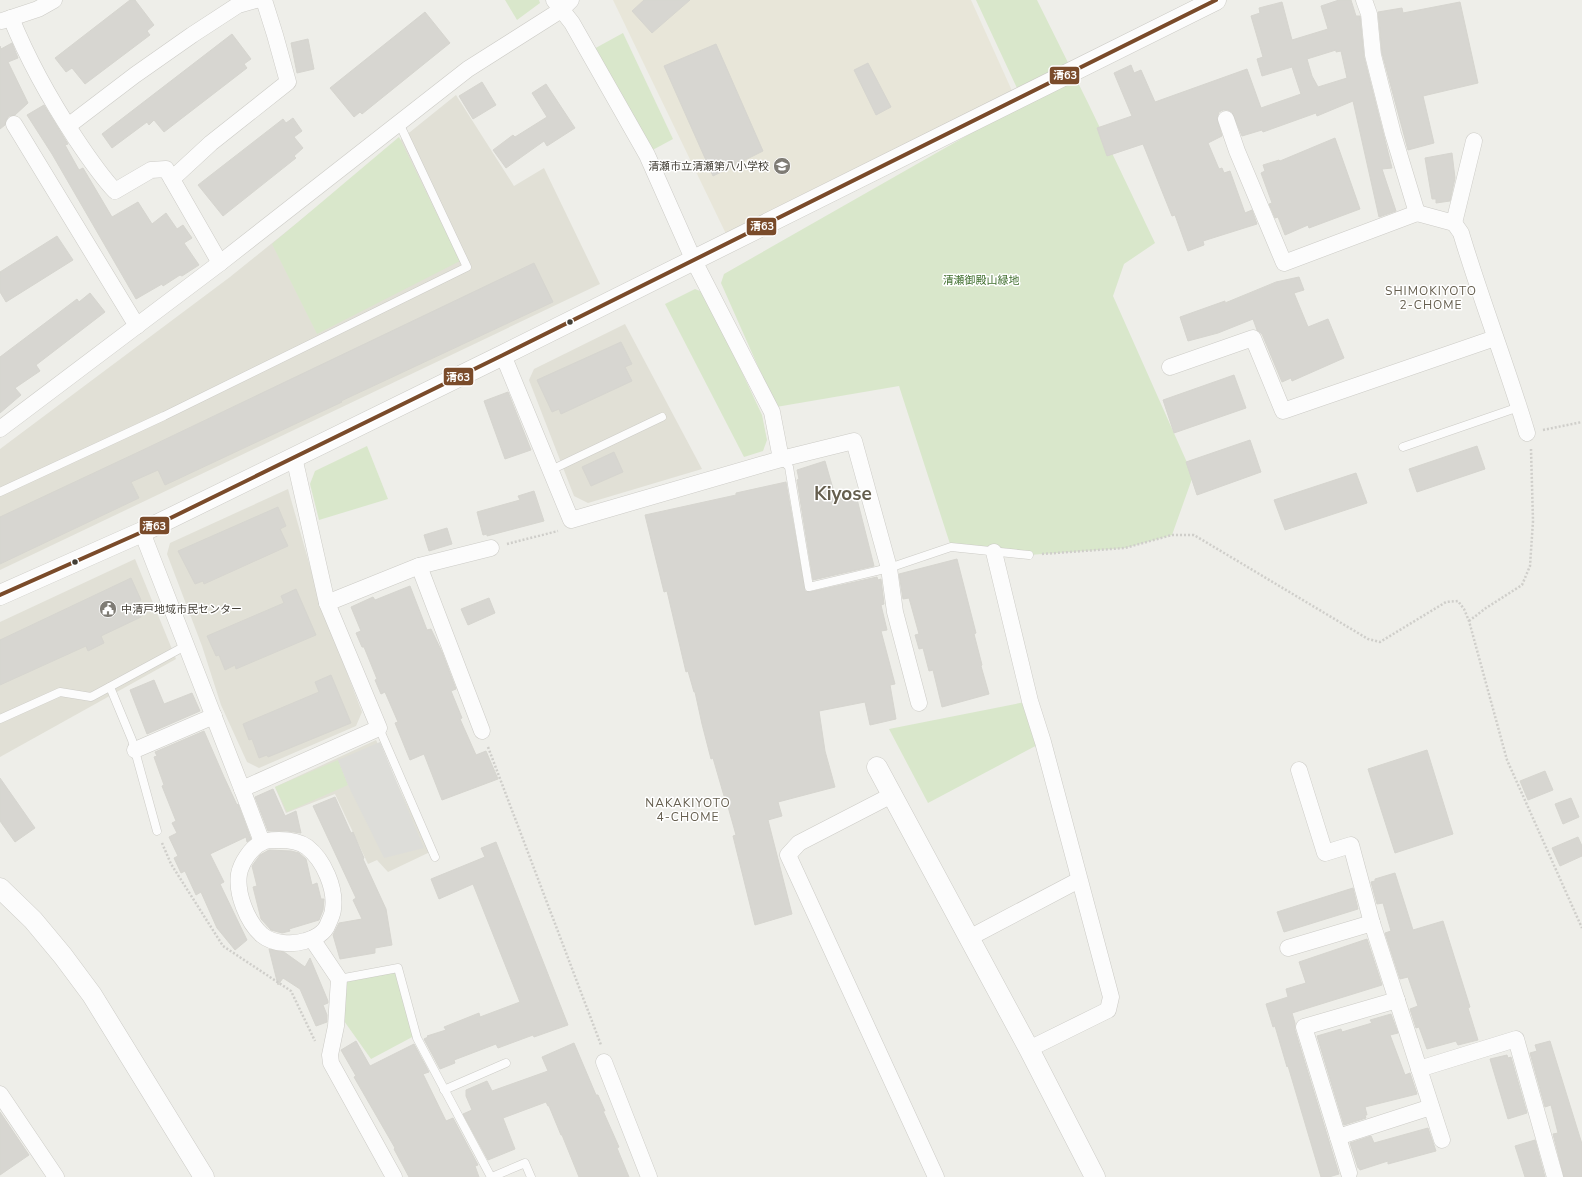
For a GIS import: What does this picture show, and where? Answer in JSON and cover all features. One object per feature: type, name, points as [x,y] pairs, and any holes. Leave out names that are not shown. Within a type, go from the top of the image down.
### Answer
[{"type":"street","points":[[54,0],[38,9],[5,19],[68,126],[101,176],[114,191],[151,170],[166,169],[220,263]]},
{"type":"street","points":[[68,126],[135,75],[192,35],[238,5],[256,0]]},
{"type":"street","points":[[172,179],[211,143],[288,82],[264,0]]},
{"type":"street","points":[[0,595],[142,532],[694,261],[1216,0]]},
{"type":"street","points":[[1364,0],[1369,14],[1374,55],[1392,134],[1417,212]]},
{"type":"street","points":[[1,425],[137,326],[220,263],[468,69],[562,3],[647,155],[694,261],[772,412],[781,459]]},
{"type":"street","points":[[1226,119],[1237,151],[1284,263],[1417,212],[1454,223],[1461,233],[1495,338],[1520,407],[1527,433]]},
{"type":"street","points":[[14,124],[137,326]]},
{"type":"street","points":[[1454,223],[1474,140]]},
{"type":"street","points":[[1170,367],[1253,338],[1283,411],[1495,338]]},
{"type":"street","points":[[503,355],[571,520],[781,459],[854,441],[889,568],[895,612],[919,703]]},
{"type":"street","points":[[242,789],[379,728],[327,603],[294,457]]},
{"type":"street","points":[[142,532],[262,842]]},
{"type":"street","points":[[327,603],[419,566],[491,548]]},
{"type":"street","points":[[994,552],[1030,701],[1111,997],[1108,1010],[1029,1049]]},
{"type":"street","points":[[419,566],[482,732]]},
{"type":"street","points":[[135,750],[214,716]]},
{"type":"street","points":[[878,767],[1029,1049],[1095,1177]]},
{"type":"street","points":[[1299,770],[1325,853],[1351,845],[1372,924],[1442,1140]]},
{"type":"street","points":[[892,795],[799,843],[788,855],[936,1177]]},
{"type":"street","points":[[279,840],[292,841],[307,847],[321,862],[331,884],[333,909],[327,928],[312,939],[299,943],[283,943],[263,935],[250,919],[241,900],[239,874],[249,852],[262,842],[279,840]]},
{"type":"street","points":[[969,938],[1079,880]]},
{"type":"street","points":[[0,888],[33,920],[64,956],[92,995],[204,1177]]},
{"type":"street","points":[[1288,948],[1372,924]]},
{"type":"street","points":[[312,939],[339,979],[336,1026],[330,1055],[331,1063],[394,1177]]},
{"type":"street","points":[[1349,1173],[1304,1027],[1397,1000]]},
{"type":"street","points":[[1419,1069],[1516,1039],[1555,1177]]},
{"type":"street","points":[[604,1062],[649,1177]]},
{"type":"street","points":[[0,1094],[56,1177]]},
{"type":"street","points":[[1338,1137],[1431,1107]]},
{"type":"lane","points":[[0,492],[164,416],[467,267],[399,123]]},
{"type":"lane","points":[[1403,447],[1520,407]]},
{"type":"lane","points":[[551,470],[662,417]]},
{"type":"lane","points":[[781,459],[789,467],[809,588],[889,568],[951,547],[1029,555]]},
{"type":"lane","points":[[0,719],[60,692],[91,697],[187,646]]},
{"type":"lane","points":[[110,687],[135,750],[157,831]]},
{"type":"lane","points":[[379,728],[435,857]]},
{"type":"lane","points":[[339,979],[398,968],[417,1038],[491,1177],[525,1163],[531,1177]]},
{"type":"lane","points":[[444,1090],[506,1062]]},
{"type":"path","points":[[1470,622],[1486,608],[1522,585],[1530,566],[1533,521],[1532,459],[1527,433],[1582,422]]},
{"type":"path","points":[[491,548],[562,530],[571,520]]},
{"type":"path","points":[[1029,555],[1125,548],[1172,535],[1194,534],[1368,639],[1380,642],[1446,602],[1458,601],[1464,609],[1470,622],[1507,760],[1582,928]]},
{"type":"path","points":[[482,732],[605,1055],[604,1062]]},
{"type":"path","points":[[157,831],[171,864],[223,946],[291,991],[317,1045],[330,1055]]},
{"type":"shaded area","name":"清瀬市立清瀬第八小学校","points":[[613,0],[971,0],[1013,93],[728,238]]},
{"type":"shaded area","points":[[456,95],[514,186],[544,168],[600,284],[0,570],[0,449],[230,277]]},
{"type":"shaded area","points":[[625,324],[702,469],[588,503],[574,496],[529,380],[534,369]]},
{"type":"shaded area","points":[[288,489],[321,605],[362,712],[356,726],[259,768],[247,762],[221,705],[202,646],[167,554],[170,543]]},
{"type":"shaded area","points":[[135,559],[176,659],[0,757],[0,622]]},
{"type":"shaded area","points":[[376,740],[430,852],[388,872],[377,860],[368,864],[335,794],[286,813],[275,787]]},
{"type":"shaded area","points":[[380,742],[424,848],[384,858],[348,785],[338,760]]},
{"type":"green space","points":[[505,0],[539,0],[540,3],[517,20]]},
{"type":"green space","name":"清瀬御殿山緑地","points":[[976,0],[1037,0],[1155,243],[1124,264],[1113,296],[1193,476],[1172,535],[1125,548],[1029,555],[951,547],[899,386],[776,407],[721,283],[724,274],[1024,103]]},
{"type":"green space","points":[[623,33],[673,139],[647,153],[592,50]]},
{"type":"green space","points":[[399,137],[460,261],[317,334],[272,244]]},
{"type":"green space","points":[[695,289],[705,293],[762,415],[767,440],[763,451],[744,457],[665,304]]},
{"type":"green space","points":[[367,446],[388,499],[319,520],[310,484],[315,471]]},
{"type":"green space","points":[[1030,701],[1043,742],[928,803],[889,729]]},
{"type":"green space","points":[[338,760],[348,785],[287,812],[275,787]]},
{"type":"green space","points":[[398,968],[416,1035],[371,1059],[337,1011],[339,979]]},
{"type":"building","points":[[130,0],[135,0],[154,25],[147,31],[150,35],[85,84],[72,68],[66,72],[55,58]]},
{"type":"building","points":[[644,0],[690,0],[652,33],[632,11]]},
{"type":"building","points":[[1339,0],[1351,0],[1356,16],[1360,16],[1364,57],[1392,168],[1382,169],[1396,211],[1379,217],[1353,101],[1317,116],[1316,113],[1263,132],[1262,130],[1242,136],[1232,112],[1223,110],[1219,112],[1217,118],[1222,136],[1208,143],[1219,169],[1222,168],[1224,173],[1230,171],[1245,213],[1252,210],[1257,224],[1203,241],[1204,245],[1188,251],[1175,215],[1172,216],[1143,144],[1107,156],[1097,128],[1132,116],[1114,73],[1131,65],[1134,73],[1141,70],[1155,102],[1247,69],[1261,108],[1301,94],[1292,67],[1262,76],[1257,59],[1263,57],[1251,16],[1260,13],[1259,8],[1282,2],[1292,40],[1328,29],[1321,6]],"holes":[[[1336,50],[1336,52],[1341,51],[1347,78],[1318,87],[1312,76],[1307,59]]]},
{"type":"building","points":[[1460,2],[1478,83],[1423,96],[1434,143],[1408,150],[1382,53],[1378,12],[1402,8],[1403,13]]},
{"type":"building","points":[[425,12],[450,43],[362,114],[360,112],[354,117],[330,88]]},
{"type":"building","points":[[232,34],[251,59],[244,64],[247,68],[164,132],[154,120],[149,125],[147,122],[112,148],[102,134]]},
{"type":"building","points":[[308,39],[314,69],[297,73],[291,43]]},
{"type":"building","points":[[12,43],[18,58],[8,62],[28,103],[15,115],[9,116],[5,125],[0,129],[0,46],[1,49]]},
{"type":"building","points":[[716,44],[763,151],[713,176],[664,66]]},
{"type":"building","points":[[868,63],[891,107],[876,115],[854,70]]},
{"type":"building","points":[[482,82],[496,105],[473,119],[459,96]]},
{"type":"building","points":[[546,84],[575,128],[547,146],[544,141],[506,168],[493,150],[513,135],[515,137],[547,117],[532,93]]},
{"type":"building","points":[[44,105],[68,144],[65,145],[79,170],[83,168],[112,217],[138,202],[152,224],[166,213],[177,229],[183,225],[192,238],[184,243],[199,265],[182,276],[180,275],[163,286],[162,284],[136,299],[52,154],[27,115]]},
{"type":"building","points":[[293,118],[302,131],[294,137],[303,148],[294,156],[296,158],[223,216],[198,185],[283,119],[286,123]]},
{"type":"building","points":[[1335,138],[1360,209],[1309,228],[1308,225],[1285,235],[1278,217],[1275,218],[1269,204],[1272,203],[1261,173],[1265,171],[1263,165],[1279,160],[1280,161]]},
{"type":"building","points":[[1452,153],[1455,178],[1450,201],[1436,203],[1436,199],[1432,199],[1425,158]]},
{"type":"building","points":[[57,236],[73,260],[6,302],[0,292],[0,272]]},
{"type":"building","points":[[534,263],[553,302],[165,485],[158,470],[131,482],[139,498],[0,564],[0,517]]},
{"type":"building","points":[[1299,277],[1304,290],[1294,293],[1308,327],[1328,319],[1344,358],[1292,381],[1291,378],[1282,382],[1262,334],[1257,330],[1253,319],[1218,333],[1188,341],[1180,317],[1225,301],[1225,303],[1276,282]]},
{"type":"building","points":[[90,293],[105,312],[36,365],[40,371],[15,388],[21,395],[0,413],[0,357],[77,299],[79,302]]},
{"type":"building","points":[[621,342],[632,364],[625,367],[632,381],[561,414],[559,409],[552,412],[537,380]]},
{"type":"building","points":[[1234,375],[1246,408],[1174,433],[1163,400]]},
{"type":"building","points":[[508,392],[531,450],[505,459],[484,401]]},
{"type":"building","points":[[1250,440],[1261,472],[1197,495],[1186,462]]},
{"type":"building","points":[[1477,446],[1485,469],[1417,492],[1409,469]]},
{"type":"building","points":[[614,452],[623,472],[591,486],[582,467]]},
{"type":"building","points":[[825,461],[836,499],[846,497],[847,501],[857,499],[874,566],[813,580],[797,480],[799,479],[797,470]]},
{"type":"building","points":[[1356,473],[1367,503],[1285,530],[1274,500]]},
{"type":"building","points":[[786,482],[805,591],[810,592],[877,577],[878,580],[881,579],[884,604],[881,605],[887,630],[881,631],[895,684],[890,685],[896,719],[870,725],[865,702],[819,711],[825,751],[835,787],[778,802],[782,816],[768,820],[792,914],[755,925],[733,836],[736,835],[713,758],[711,759],[695,692],[688,671],[686,672],[667,591],[664,592],[645,515],[736,495],[736,493]]},
{"type":"building","points":[[534,491],[544,521],[487,536],[487,534],[483,535],[477,512],[520,500],[518,496]]},
{"type":"building","points":[[278,507],[286,526],[280,529],[288,546],[204,584],[203,581],[195,584],[178,551]]},
{"type":"building","points":[[447,528],[452,544],[429,551],[424,535]]},
{"type":"building","points":[[957,559],[976,633],[974,634],[989,694],[942,707],[933,670],[929,671],[923,648],[919,649],[915,635],[919,634],[909,598],[903,599],[899,574]]},
{"type":"building","points":[[131,578],[141,600],[135,603],[141,617],[101,636],[104,643],[88,651],[86,646],[0,685],[0,640]]},
{"type":"building","points":[[410,586],[427,630],[431,629],[442,652],[456,689],[451,691],[462,718],[460,719],[476,755],[486,751],[498,779],[442,800],[424,754],[410,760],[395,723],[398,722],[385,692],[381,694],[375,680],[377,679],[364,647],[362,647],[356,633],[361,631],[351,607],[373,597],[375,600]]},
{"type":"building","points":[[296,589],[316,635],[236,669],[235,665],[225,670],[219,655],[216,656],[207,636],[284,603],[281,596]]},
{"type":"building","points":[[489,598],[495,613],[468,625],[461,609]]},
{"type":"building","points":[[331,675],[351,723],[268,757],[267,755],[259,758],[252,739],[249,740],[243,724],[319,692],[315,682]]},
{"type":"building","points":[[154,680],[164,704],[192,693],[200,711],[147,734],[130,690]]},
{"type":"building","points":[[204,731],[237,805],[238,804],[251,839],[247,842],[246,837],[210,854],[224,882],[220,884],[247,940],[235,950],[217,928],[201,892],[196,895],[185,871],[181,873],[174,858],[178,856],[169,837],[177,833],[172,823],[176,821],[162,786],[164,785],[154,757],[157,756],[155,752]]},
{"type":"building","points":[[1427,750],[1453,834],[1395,853],[1368,769]]},
{"type":"building","points":[[1545,771],[1553,790],[1528,800],[1520,781]]},
{"type":"building","points":[[0,778],[35,828],[15,842],[0,821]]},
{"type":"building","points":[[273,789],[285,816],[296,811],[301,833],[268,831],[255,797]]},
{"type":"building","points":[[335,797],[351,833],[353,832],[364,858],[363,859],[386,909],[392,945],[375,948],[375,953],[340,959],[333,935],[339,923],[362,919],[353,900],[356,898],[313,806]]},
{"type":"building","points":[[1571,798],[1579,817],[1563,824],[1555,804]]},
{"type":"building","points":[[1578,837],[1582,846],[1582,856],[1560,866],[1552,848]]},
{"type":"building","points":[[496,842],[568,1025],[534,1037],[533,1035],[498,1048],[496,1044],[454,1060],[455,1063],[440,1069],[424,1039],[428,1037],[427,1036],[446,1030],[444,1027],[479,1013],[480,1017],[520,1002],[473,884],[439,899],[431,879],[485,857],[481,848]]},
{"type":"building","points":[[269,850],[291,851],[299,853],[306,859],[312,885],[317,883],[321,899],[324,899],[323,910],[319,920],[289,929],[290,931],[282,933],[271,930],[261,919],[253,887],[257,886],[252,866],[260,855]]},
{"type":"building","points":[[1395,873],[1413,930],[1443,921],[1470,1007],[1468,1008],[1478,1040],[1458,1045],[1456,1041],[1427,1049],[1419,1027],[1416,1028],[1410,1009],[1418,1006],[1408,977],[1400,979],[1385,933],[1391,931],[1383,903],[1377,904],[1371,882],[1375,881],[1375,879]]},
{"type":"building","points":[[1353,888],[1358,909],[1284,932],[1277,912]]},
{"type":"building","points":[[1367,939],[1382,985],[1292,1013],[1295,1023],[1295,1030],[1339,1174],[1329,1177],[1321,1177],[1288,1066],[1287,1067],[1275,1026],[1273,1027],[1266,1004],[1288,997],[1286,989],[1306,983],[1299,962]]},
{"type":"building","points":[[269,949],[284,952],[305,967],[310,958],[328,1001],[328,1003],[323,1005],[327,1015],[327,1022],[316,1026],[300,989],[283,978],[278,985]]},
{"type":"building","points":[[1391,1014],[1398,1033],[1390,1035],[1405,1075],[1410,1073],[1417,1094],[1365,1107],[1367,1115],[1365,1115],[1366,1118],[1344,1125],[1317,1036],[1341,1029],[1342,1032],[1372,1023],[1370,1020]]},
{"type":"building","points":[[356,1041],[370,1066],[414,1044],[429,1072],[423,1074],[446,1121],[453,1118],[478,1165],[475,1166],[479,1177],[409,1177],[394,1149],[395,1148],[354,1077],[356,1076],[341,1050]]},
{"type":"building","points":[[1550,1041],[1582,1144],[1582,1177],[1564,1177],[1553,1134],[1558,1133],[1551,1105],[1545,1107],[1530,1053],[1537,1051],[1535,1045]]},
{"type":"building","points":[[574,1043],[596,1095],[598,1095],[605,1111],[603,1111],[619,1147],[617,1148],[629,1177],[579,1177],[562,1135],[546,1102],[503,1118],[515,1149],[488,1160],[463,1114],[472,1110],[466,1096],[466,1090],[487,1081],[492,1091],[548,1071],[542,1057]]},
{"type":"building","points":[[1507,1055],[1508,1058],[1511,1057],[1527,1113],[1508,1119],[1490,1059]]},
{"type":"building","points":[[0,1112],[29,1155],[0,1175]]},
{"type":"building","points":[[1428,1128],[1436,1151],[1388,1164],[1388,1161],[1360,1170],[1358,1168],[1350,1143],[1371,1136],[1374,1143]]},
{"type":"building","points":[[1535,1140],[1545,1177],[1525,1177],[1515,1146]]},
{"type":"transit line","name":"清63","points":[[0,595],[142,532],[503,355],[1216,0]]},
{"type":"place","name":"清瀬市立清瀬第八小学校","points":[[782,166]]},
{"type":"place","name":"中清戸地域市民センター","points":[[108,609]]},
{"type":"district","name":"SHIMOKIYOTO 2-CHOME","points":[[1431,298]]},
{"type":"district","name":"Kiyose","points":[[843,493]]},
{"type":"district","name":"NAKAKIYOTO 4-CHOME","points":[[688,810]]}]
